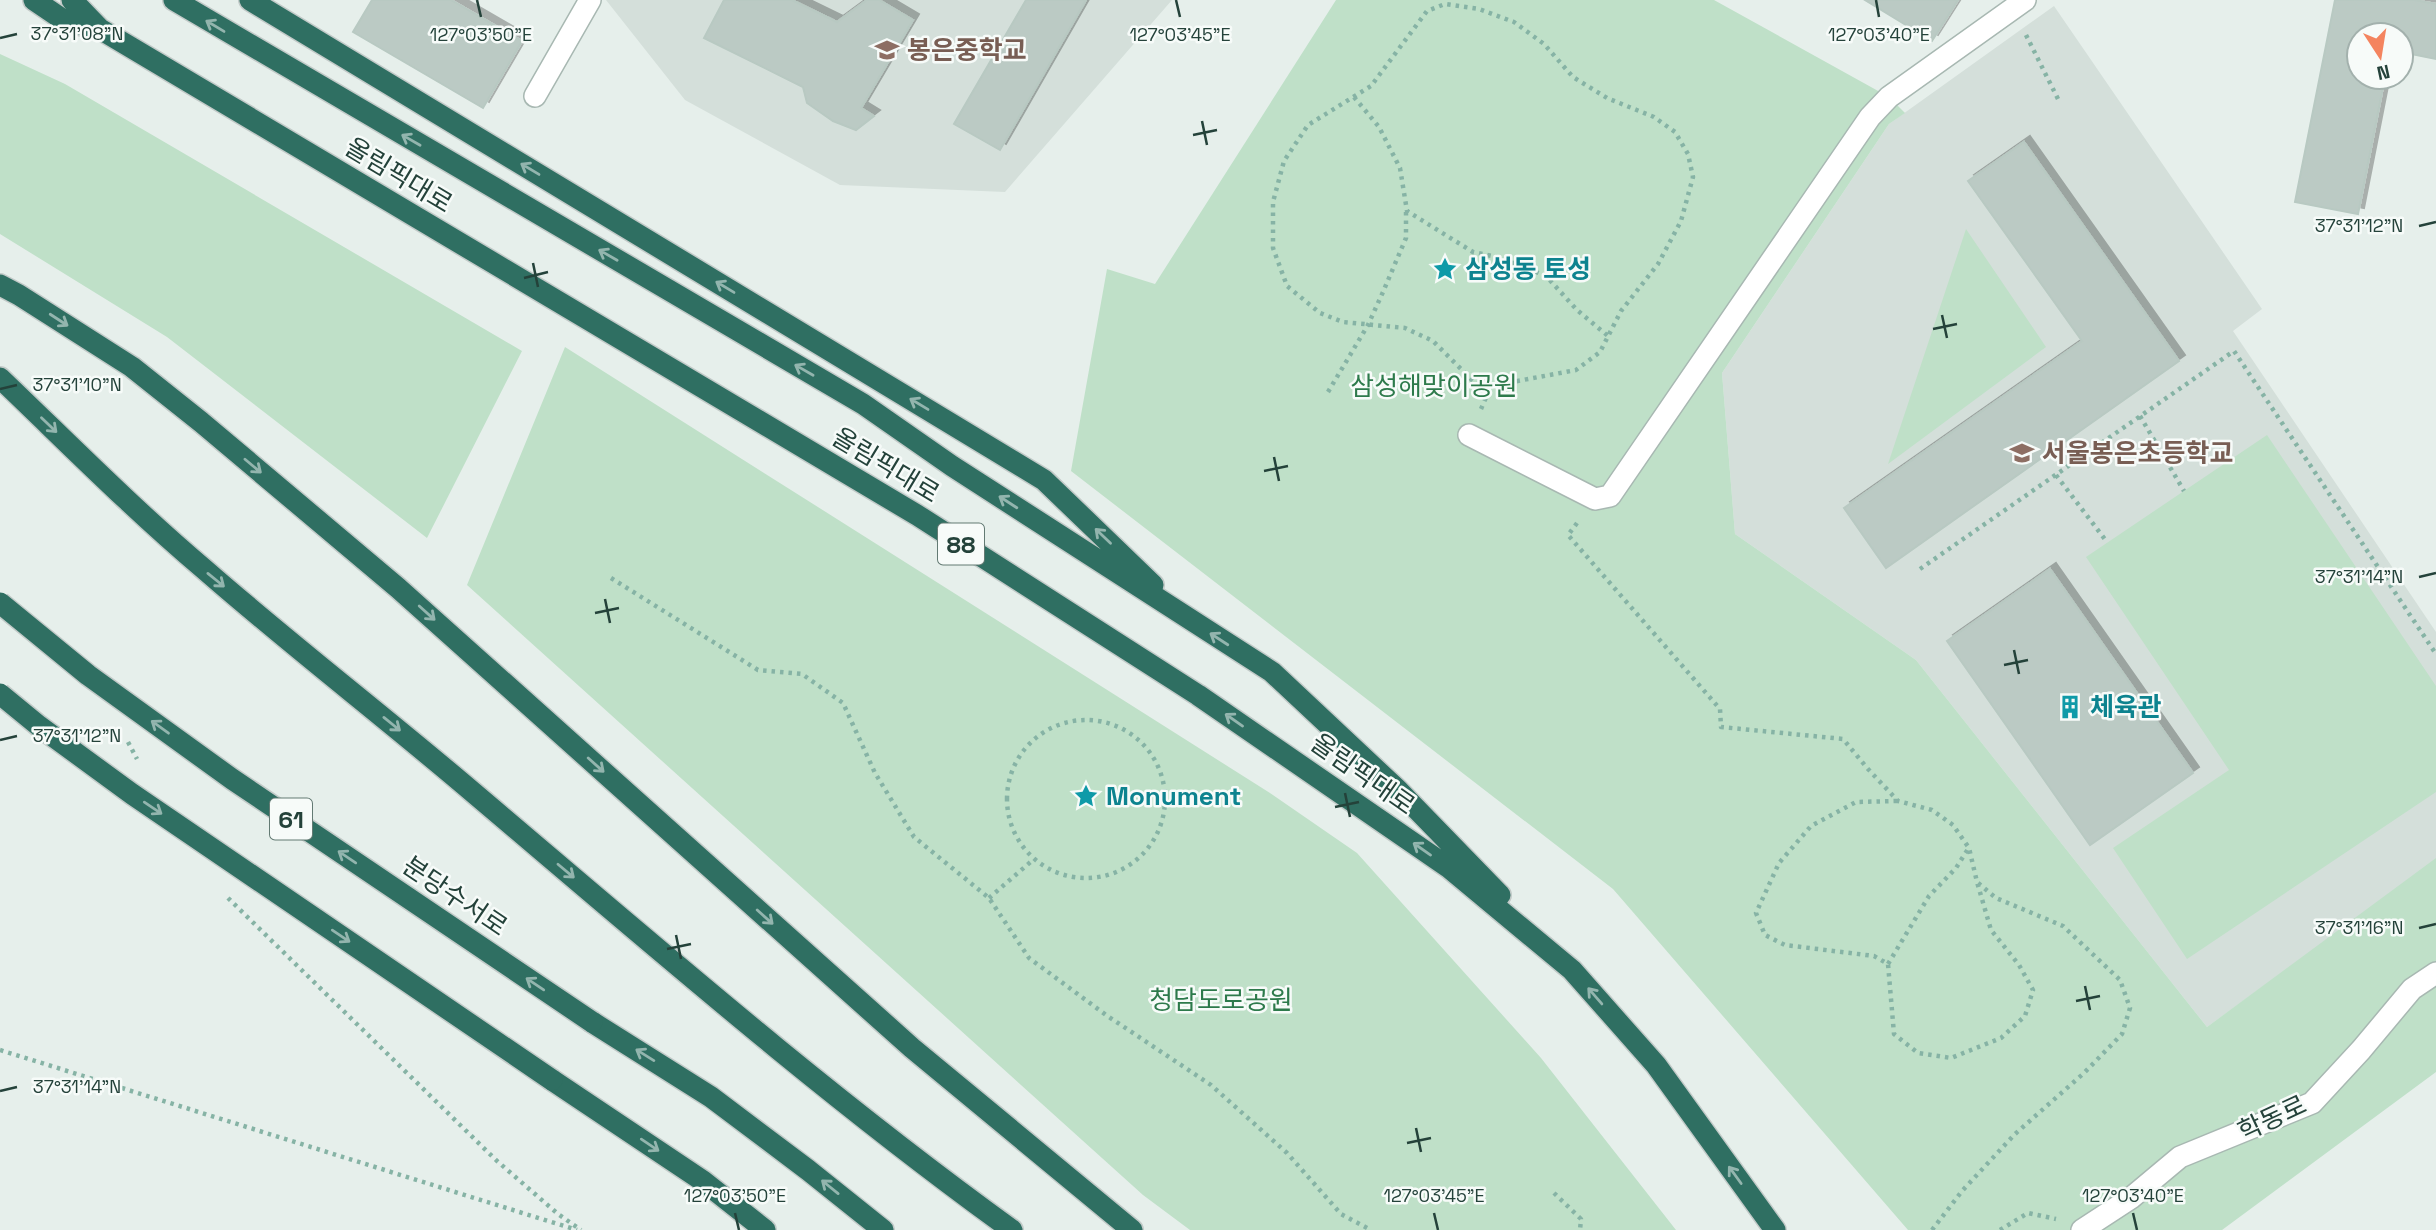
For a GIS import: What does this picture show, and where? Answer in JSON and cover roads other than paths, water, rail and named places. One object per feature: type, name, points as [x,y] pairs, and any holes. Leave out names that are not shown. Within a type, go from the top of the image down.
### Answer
[{"type":"highway","name":"올림픽대로","points":[[34,0],[65,21],[100,29],[916,515],[1198,695],[1448,867],[1572,970],[1656,1065],[1775,1230]]},
{"type":"highway","points":[[72,0],[100,29]]},
{"type":"highway","points":[[174,0],[863,404],[952,466],[1272,673],[1399,791],[1572,970]]},
{"type":"highway","points":[[250,0],[1044,480],[1187,618]]},
{"type":"highway","points":[[0,285],[132,367],[201,422],[398,588],[912,1048],[1132,1230]]},
{"type":"highway","points":[[0,378],[204,570],[413,741],[744,1023],[957,1191],[1012,1230]]},
{"type":"highway","name":"분당수서로","points":[[0,603],[88,674],[232,779],[592,1022],[711,1097],[883,1230]]},
{"type":"highway","points":[[0,694],[132,794],[703,1181],[765,1230]]},
{"type":"street","points":[[536,96],[590,0]]},
{"type":"street","points":[[1469,435],[1595,499],[1610,496],[1870,117],[1889,97],[2019,5]]},
{"type":"street","name":"학동로","points":[[2085,1228],[2131,1198],[2180,1157],[2312,1103],[2412,989],[2436,973]]},
{"type":"place","name":"봉은중학교","points":[[887,50]]},
{"type":"place","name":"삼성동 토성","points":[[1445,269]]},
{"type":"place","name":"서울봉은초등학교","points":[[2022,453]]},
{"type":"place","name":"체육관","points":[[2070,707]]},
{"type":"place","name":"Monument","points":[[1086,796]]},
{"type":"park label","name":"삼성해맞이공원","points":[[1434,386]]},
{"type":"park label","name":"청담도로공원","points":[[1221,1000]]}]
